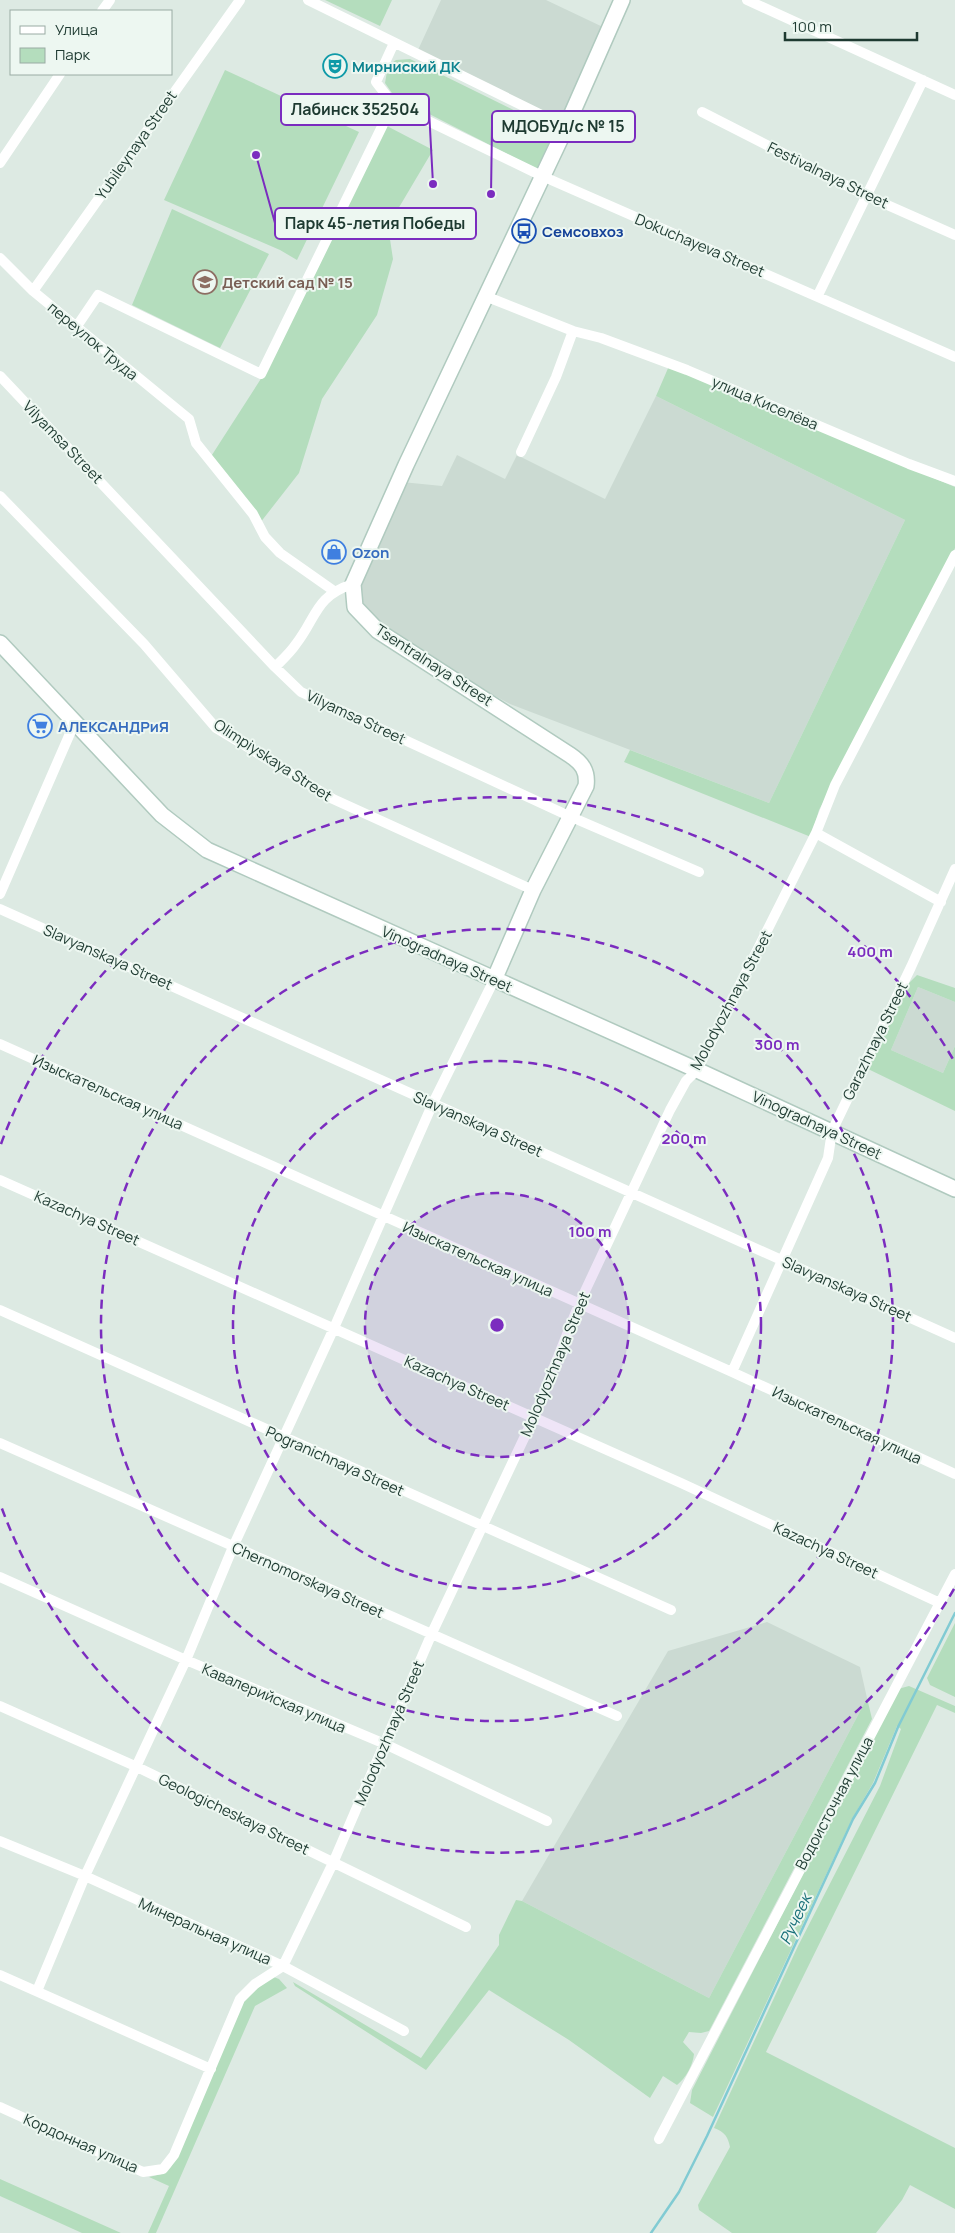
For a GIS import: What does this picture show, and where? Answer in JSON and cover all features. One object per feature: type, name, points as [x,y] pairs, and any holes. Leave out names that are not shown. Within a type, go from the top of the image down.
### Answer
[{"type":"street","name":"Yubileynaya Street","points":[[33,291],[240,0]]},
{"type":"street","points":[[308,0],[566,127]]},
{"type":"street","points":[[275,667],[296,645],[313,614],[334,592],[353,584],[484,296],[566,127],[622,0]]},
{"type":"street","points":[[747,0],[955,95]]},
{"type":"street","points":[[77,326],[98,295],[261,374],[393,104],[376,82],[394,43]]},
{"type":"street","points":[[0,163],[59,75]]},
{"type":"street","points":[[818,295],[923,80]]},
{"type":"street","name":"Dokuchayeva Street","points":[[393,104],[542,176],[955,356]]},
{"type":"street","name":"Festivalnaya Street","points":[[702,112],[867,196],[955,235]]},
{"type":"street","name":"переулок Труда","points":[[0,258],[33,291],[189,419],[196,443],[253,514],[265,537],[280,553],[334,592]]},
{"type":"street","name":"улица Киселёва","points":[[484,296],[573,331],[601,338],[674,364],[909,464],[955,481]]},
{"type":"street","points":[[521,452],[556,377],[573,331]]},
{"type":"street","name":"Vilyamsa Street","points":[[0,376],[275,667],[301,692],[569,816],[699,872]]},
{"type":"street","name":"Olimpiyskaya Street","points":[[0,496],[144,644],[216,728],[333,799],[533,890]]},
{"type":"street","name":"Molodyozhnaya Street","points":[[283,1966],[333,1862],[432,1633],[534,1418],[579,1304],[633,1194],[670,1110],[686,1081],[697,1070],[816,833],[835,785],[955,555]]},
{"type":"street","name":"Tsentralnaya Street","points":[[353,584],[355,607],[378,631],[579,761],[585,769],[587,777],[586,786],[569,816],[533,890],[494,980]]},
{"type":"street","name":"Vinogradnaya Street","points":[[0,643],[162,816],[207,850],[955,1188]]},
{"type":"street","points":[[0,894],[74,722]]},
{"type":"street","points":[[816,833],[941,902]]},
{"type":"street","name":"Garazhnaya Street","points":[[732,1372],[828,1158],[832,1131],[955,869]]},
{"type":"street","name":"Slavyanskaya Street","points":[[0,909],[955,1338]]},
{"type":"street","points":[[37,1991],[85,1876],[186,1660],[233,1547],[282,1437],[334,1328],[433,1103],[494,980]]},
{"type":"street","name":"Изыскательская улица","points":[[0,1044],[955,1474]]},
{"type":"street","name":"Kazachya Street","points":[[0,1180],[334,1328],[940,1603]]},
{"type":"street","name":"Pogranichnaya Street","points":[[0,1310],[483,1528],[671,1610]]},
{"type":"street","name":"Chernomorskaya Street","points":[[0,1443],[617,1716]]},
{"type":"street","name":"Водоисточная улица","points":[[659,2139],[955,1574]]},
{"type":"street","name":"Кавалерийская улица","points":[[0,1577],[186,1660],[384,1744],[547,1821]]},
{"type":"street","name":"Geologicheskaya Street","points":[[0,1706],[135,1766],[466,1927]]},
{"type":"street","name":"Минеральная улица","points":[[0,1841],[85,1876],[283,1966],[404,2031]]},
{"type":"street","points":[[0,1975],[211,2068],[240,1999],[255,1984],[283,1966]]},
{"type":"street","name":"Кордонная улица","points":[[0,2107],[143,2172],[163,2169],[174,2155],[211,2068]]},
{"type":"shaded area","points":[[441,0],[546,0],[605,28],[561,120],[418,50]]},
{"type":"shaded area","points":[[656,396],[905,520],[769,803],[510,704],[467,681],[382,626],[368,612],[361,598],[360,583],[402,482],[442,486],[457,455],[505,479],[517,455],[605,499]]},
{"type":"shaded area","points":[[918,987],[955,1002],[955,1046],[943,1073],[891,1050]]},
{"type":"shaded area","points":[[767,1622],[860,1667],[867,1698],[709,1998],[522,1901],[668,1651]]},
{"type":"green space","points":[[325,0],[392,0],[380,26]]},
{"type":"green space","points":[[410,59],[556,131],[539,170],[394,96],[385,83],[388,66],[396,60]]},
{"type":"green space","points":[[225,70],[359,132],[297,260],[280,250],[164,200]]},
{"type":"green space","points":[[385,125],[433,150],[388,226],[393,259],[377,315],[322,399],[299,473],[260,523],[210,458],[264,374]]},
{"type":"green space","points":[[172,209],[269,254],[220,348],[132,305]]},
{"type":"green space","points":[[669,366],[955,487],[955,548],[819,810],[811,837],[624,762],[630,750],[769,803],[905,520],[656,396]]},
{"type":"green space","points":[[917,975],[955,988],[955,1002],[918,987],[891,1050],[943,1073],[955,1046],[955,1111],[868,1069],[908,984]]},
{"type":"green space","points":[[955,1623],[955,1697],[930,1685],[927,1678]]},
{"type":"green space","points":[[909,1686],[955,1706],[955,1713],[937,1705],[766,2052],[955,2148],[955,2209],[910,2185],[902,2200],[876,2233],[732,2233],[699,2210],[698,2205],[730,2147],[725,2135],[714,2128],[798,1946],[880,1786],[901,1729],[897,1726],[873,1783],[852,1819],[713,2117],[690,2103],[692,2090],[898,1689]]},
{"type":"green space","points":[[867,1698],[872,1719],[709,2031],[701,2033],[689,2032],[683,2042],[694,2054],[688,2071],[677,2085],[663,2076],[650,2098],[569,2040],[489,1990],[426,2070],[295,1986],[293,1982],[421,2058],[499,1945],[499,1935],[516,1900],[522,1901],[709,1998]]},
{"type":"green space","points":[[271,1976],[279,1979],[287,1988],[255,2006],[156,2233],[148,2233],[169,2186],[149,2177],[162,2174],[171,2167],[244,2001]]},
{"type":"green space","points":[[0,2179],[121,2233],[82,2233],[0,2196]]},
{"type":"waterway","name":"Ручеек","points":[[651,2233],[679,2192],[707,2136],[853,1819],[875,1783],[898,1727],[955,1613]]},
{"type":"place","name":"Мирниский ДК","points":[[335,66]]},
{"type":"place","name":"Парк 45-летия Победы","points":[[256,155]]},
{"type":"place","name":"Лабинск 352504","points":[[433,184]]},
{"type":"place","name":"МДОБУд/с № 15","points":[[491,194]]},
{"type":"place","name":"Семсовхоз","points":[[524,231]]},
{"type":"place","name":"Детский сад № 15","points":[[205,282]]},
{"type":"place","name":"Ozon","points":[[334,552]]},
{"type":"place","name":"АЛЕКСАНДРиЯ","points":[[40,726]]}]
